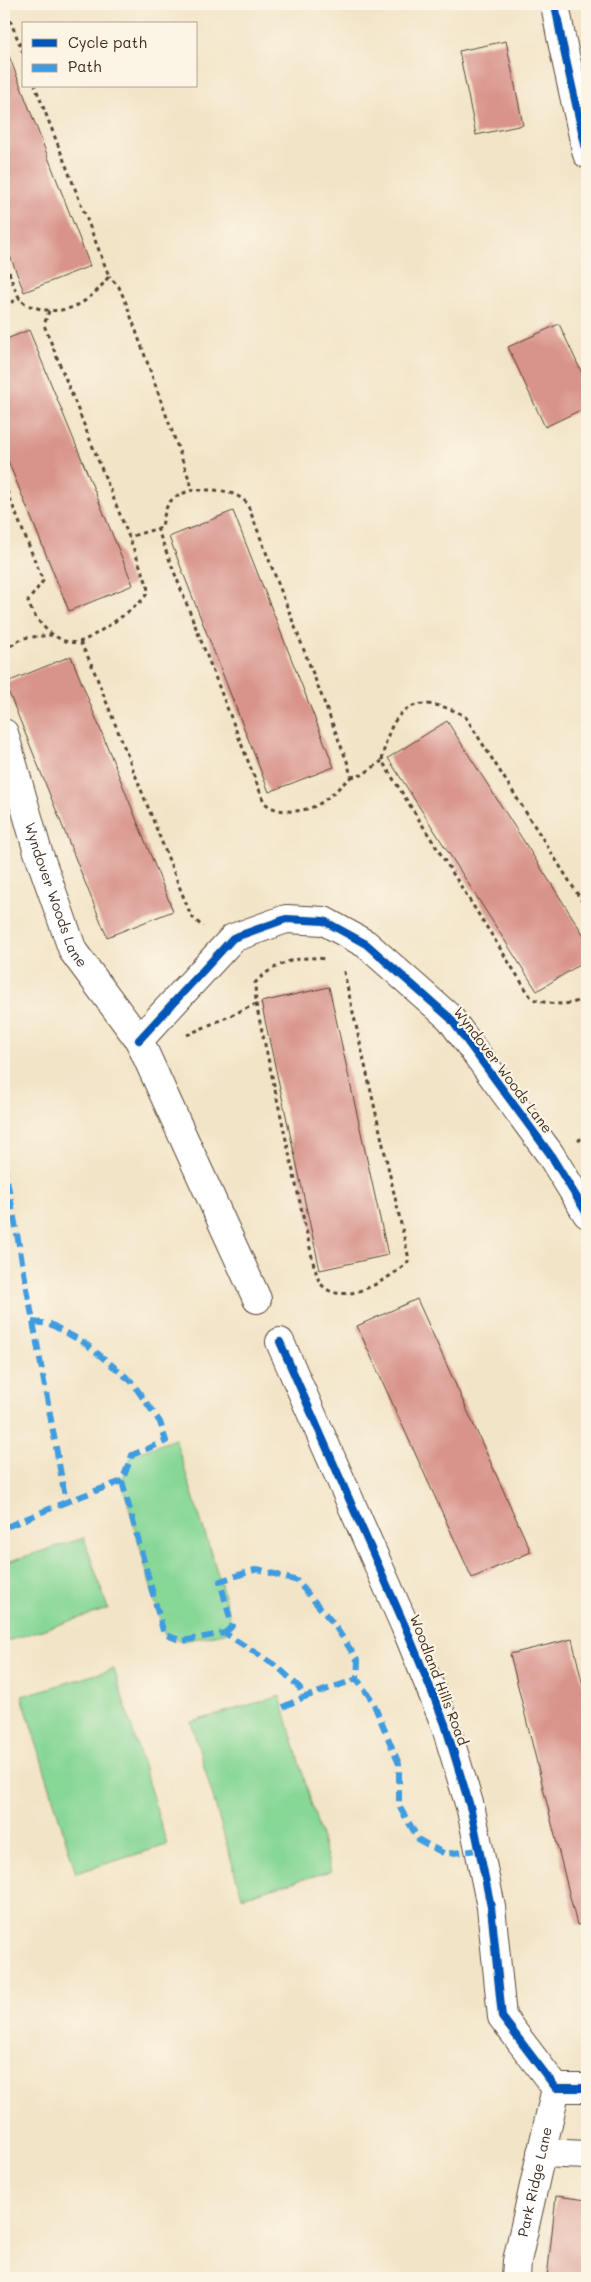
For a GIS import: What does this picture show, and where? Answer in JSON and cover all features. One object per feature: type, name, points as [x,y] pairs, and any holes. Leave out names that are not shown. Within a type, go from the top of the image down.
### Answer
[{"type":"street","points":[[555,4],[587,154]]},
{"type":"street","name":"Wyndover Woods Lane","points":[[4,733],[38,849],[73,951],[143,1047],[257,1299]]},
{"type":"street","name":"Wyndover Woods Lane","points":[[143,1047],[234,938],[286,919],[324,922],[366,944],[450,1018],[550,1154],[587,1214]]},
{"type":"street","name":"Woodland Hills Road","points":[[280,1342],[405,1626],[445,1724],[470,1810],[491,1907],[502,2018],[556,2088]]},
{"type":"street","points":[[556,2088],[587,2088]]},
{"type":"street","name":"Park Ridge Lane","points":[[516,2278],[517,2261],[556,2088]]},
{"type":"street","points":[[541,2153],[587,2155]]},
{"type":"path","points":[[4,5],[22,50]]},
{"type":"path","points":[[36,88],[109,276],[119,287],[126,303],[193,490]]},
{"type":"path","points":[[4,257],[20,298],[28,306],[49,311],[72,308],[84,302],[95,294],[109,276]]},
{"type":"path","points":[[4,306],[20,298]]},
{"type":"path","points":[[4,484],[42,582],[28,601],[31,612],[53,635],[69,641],[80,642],[122,616],[144,599],[148,590],[129,537],[44,325],[49,311]]},
{"type":"path","points":[[129,537],[162,527],[165,509],[170,501],[179,494],[193,490],[218,490],[238,494],[247,503],[348,764],[351,777]]},
{"type":"path","points":[[157,528],[264,802],[270,809],[287,811],[310,807],[323,800],[351,777],[362,775],[382,761],[388,732],[399,715],[421,704],[432,703],[446,706],[465,716],[587,909]]},
{"type":"path","points":[[4,650],[23,638],[53,635]]},
{"type":"path","points":[[80,642],[91,662],[191,916],[224,948]]},
{"type":"path","points":[[382,761],[532,999],[551,1004],[568,1003],[587,996]]},
{"type":"path","points":[[326,959],[310,956],[265,972],[255,983],[256,1004],[314,1266],[320,1282],[330,1290],[342,1293],[357,1291],[383,1282],[408,1262],[408,1255],[342,962]]},
{"type":"path","points":[[143,1047],[256,1004]]},
{"type":"green space","points":[[175,1439],[220,1581],[232,1626],[225,1633],[182,1641],[164,1634],[122,1481],[132,1455]]},
{"type":"green space","points":[[84,1538],[108,1609],[4,1642],[4,1563]]},
{"type":"green space","points":[[114,1669],[167,1845],[76,1873],[22,1696]]},
{"type":"green space","points":[[280,1696],[331,1871],[242,1897],[191,1722]]},
{"type":"building","points":[[506,41],[523,125],[476,135],[459,51]]},
{"type":"building","points":[[4,43],[90,266],[24,292],[4,240]]},
{"type":"building","points":[[559,324],[587,384],[587,407],[545,427],[508,347]]},
{"type":"building","points":[[29,330],[133,585],[69,611],[4,451],[4,340]]},
{"type":"building","points":[[233,511],[334,767],[269,792],[169,537]]},
{"type":"building","points":[[71,656],[173,911],[107,937],[5,683]]},
{"type":"building","points":[[447,721],[587,940],[587,960],[537,991],[388,758]]},
{"type":"building","points":[[329,987],[388,1255],[320,1270],[261,1002]]},
{"type":"building","points":[[417,1299],[531,1552],[472,1578],[357,1326]]},
{"type":"building","points":[[572,1639],[587,1703],[587,1923],[577,1925],[510,1654]]},
{"type":"building","points":[[556,2196],[587,2200],[587,2278],[547,2278]]},
{"type":"marked path","points":[[4,1163],[66,1502],[4,1528]]},
{"type":"marked path","points":[[32,1322],[50,1324],[85,1343],[131,1381],[160,1422],[166,1441],[132,1455],[122,1481],[66,1502]]},
{"type":"marked path","points":[[122,1481],[164,1634],[182,1641],[225,1633],[279,1668],[300,1688],[302,1698],[357,1679],[372,1700],[399,1764],[399,1806],[419,1840],[445,1854],[479,1850]]},
{"type":"marked path","points":[[225,1633],[232,1626],[220,1581],[258,1569],[297,1581],[333,1623],[358,1661],[357,1679]]},
{"type":"marked path","points":[[283,1707],[302,1698]]},
{"type":"cycle path","points":[[555,4],[587,154]]},
{"type":"cycle path","points":[[139,1040],[233,938],[286,919],[324,921],[366,944],[450,1018],[550,1154],[587,1214]]},
{"type":"cycle path","points":[[280,1342],[405,1626],[445,1724],[471,1810],[491,1907],[502,2017],[556,2088],[587,2088]]}]
